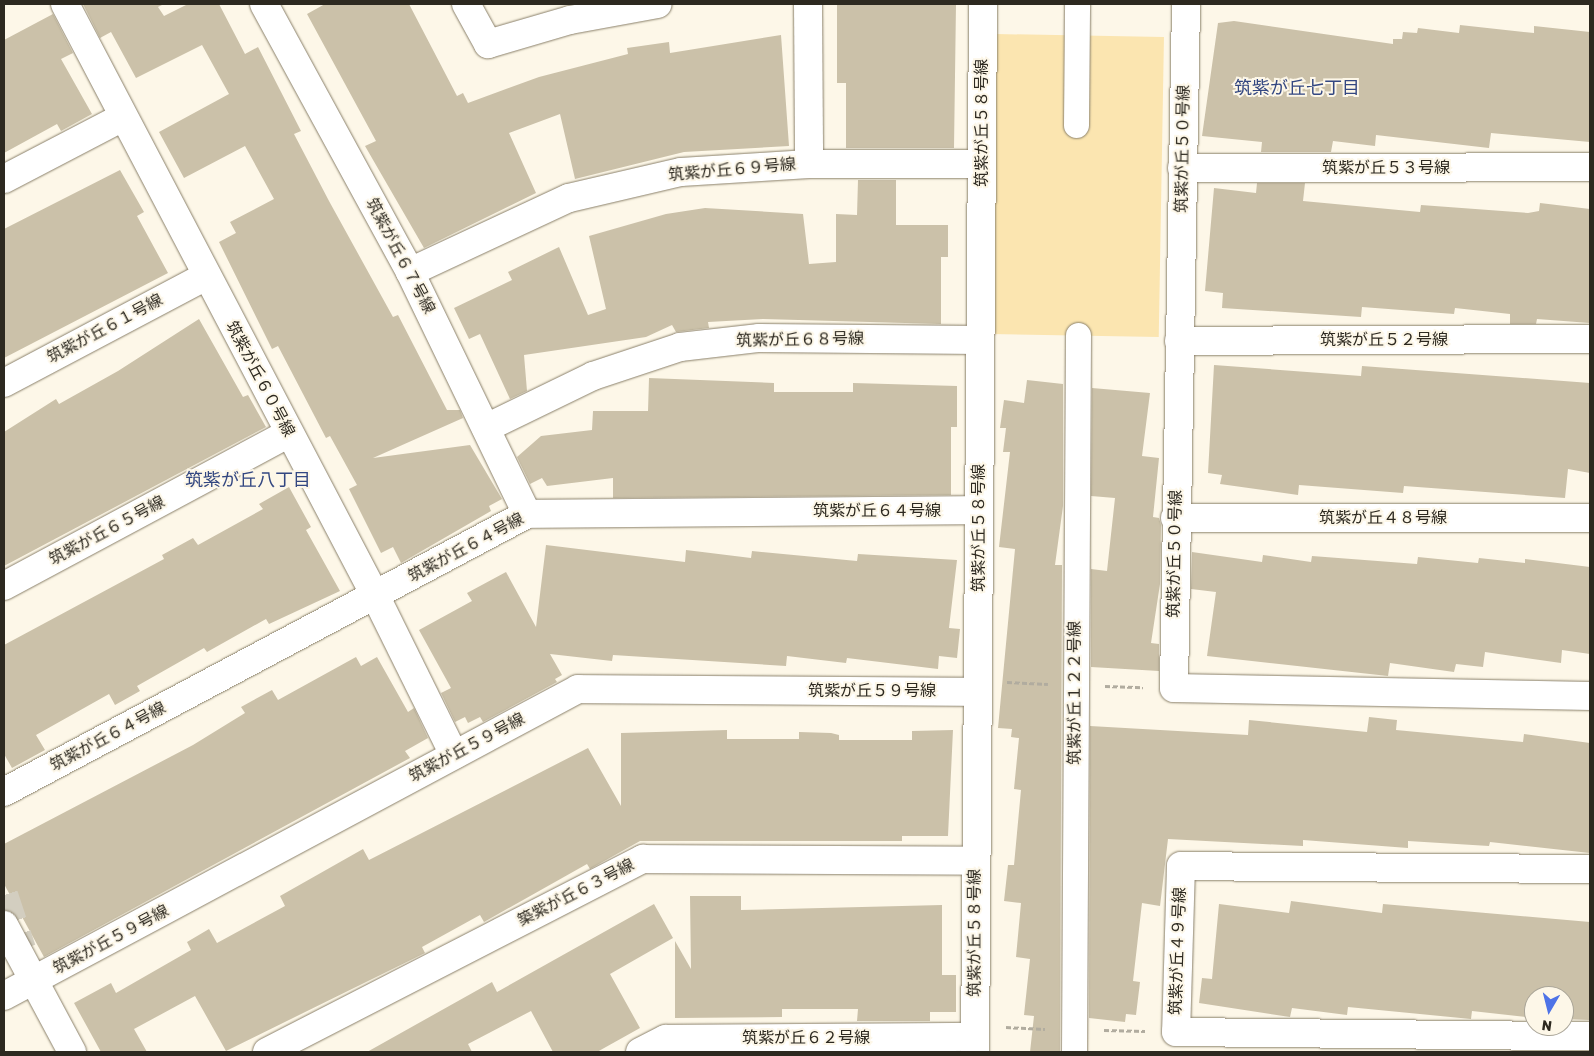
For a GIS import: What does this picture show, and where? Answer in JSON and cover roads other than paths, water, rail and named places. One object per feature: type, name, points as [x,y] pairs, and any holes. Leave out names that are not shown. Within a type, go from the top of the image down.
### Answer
[{"type":"street","name":"筑紫が丘６０号線","points":[[65,4],[376,597],[454,755]]},
{"type":"street","name":"筑紫が丘６７号線","points":[[264,4],[410,272],[527,514]]},
{"type":"street","points":[[466,4],[488,44],[570,20],[658,4]]},
{"type":"street","points":[[808,4],[809,164]]},
{"type":"street","name":"筑紫が丘５８号線","points":[[975,1045],[983,4]]},
{"type":"street","points":[[1076,4],[1076,125]]},
{"type":"street","name":"筑紫が丘５０号線","points":[[1186,4],[1178,341],[1174,688],[1590,696]]},
{"type":"street","points":[[4,179],[123,116]]},
{"type":"street","name":"筑紫が丘６９号線","points":[[410,272],[569,198],[681,172],[809,164],[981,164]]},
{"type":"street","name":"筑紫が丘５３号線","points":[[1182,168],[1590,167]]},
{"type":"street","name":"筑紫が丘６１号線","points":[[4,383],[206,276]]},
{"type":"street","name":"筑紫が丘１２２号線","points":[[1074,1052],[1078,335]]},
{"type":"street","name":"筑紫が丘６８号線","points":[[486,428],[592,376],[680,347],[759,338],[980,340]]},
{"type":"street","name":"筑紫が丘５２号線","points":[[1178,341],[1590,340]]},
{"type":"street","name":"筑紫が丘６５号線","points":[[4,586],[289,433]]},
{"type":"street","name":"筑紫が丘６４号線","points":[[4,792],[376,597],[527,514],[979,510]]},
{"type":"street","name":"筑紫が丘４８号線","points":[[1175,518],[1590,518]]},
{"type":"street","name":"筑紫が丘５９号線","points":[[4,996],[34,982],[578,689],[978,692]]},
{"type":"street","name":"築紫が丘６３号線","points":[[267,1052],[642,859],[976,861]]},
{"type":"street","name":"筑紫が丘４９号線","points":[[1590,869],[1181,866],[1176,1032],[1590,1036]]},
{"type":"street","points":[[4,925],[72,1052]]},
{"type":"street","name":"筑紫が丘６２号線","points":[[640,1052],[666,1039],[975,1045]]},
{"type":"tunnel","points":[[4,895],[22,949]]},
{"type":"district","name":"筑紫が丘七丁目","points":[[1297,88]]},
{"type":"district","name":"筑紫が丘八丁目","points":[[248,480]]}]
